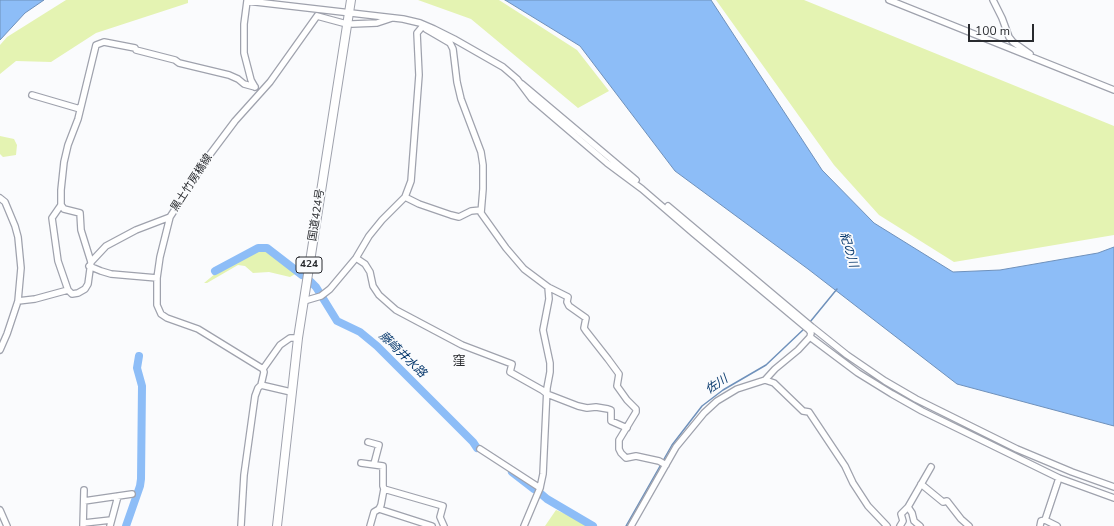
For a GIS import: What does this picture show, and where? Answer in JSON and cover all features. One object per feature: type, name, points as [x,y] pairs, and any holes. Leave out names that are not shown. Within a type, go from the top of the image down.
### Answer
[{"type":"highway","name":"国道424号","points":[[277,526],[298,338],[350,6]]},
{"type":"street","points":[[889,0],[1114,90]]},
{"type":"street","points":[[993,0],[1009,37],[1013,42],[1036,59]]},
{"type":"street","points":[[260,94],[251,80],[244,52],[244,24],[247,1],[315,10],[350,6],[392,18],[420,23],[454,39],[503,67],[517,80],[532,99],[804,323],[858,374],[922,411],[1059,478],[1114,498]]},
{"type":"street","points":[[315,10],[315,14],[317,16],[343,23]]},
{"type":"street","name":"黒土竹房橋線","points":[[90,264],[106,246],[136,230],[170,217],[202,165],[235,121],[270,82],[317,16]]},
{"type":"street","points":[[352,24],[377,23],[392,18]]},
{"type":"street","points":[[412,21],[450,43],[461,99],[481,152],[483,165],[481,213],[492,230],[524,269],[548,287],[568,297],[567,302],[569,306],[586,318],[584,328],[619,374],[617,386],[636,409],[636,412],[619,440],[619,449],[624,456],[626,458],[636,456],[658,461],[666,465]]},
{"type":"street","points":[[304,301],[322,295],[330,289],[356,258],[369,236],[382,220],[405,197],[411,181],[419,75],[417,32],[422,27]]},
{"type":"street","points":[[61,205],[52,218],[58,261],[68,290],[72,294],[78,294],[88,284],[90,264],[81,230],[80,213],[64,210],[61,205],[61,190],[64,162],[68,145],[80,109],[96,45],[104,42],[135,48],[136,50],[175,60],[179,63],[228,75],[238,79],[244,84],[255,87]]},
{"type":"street","points":[[32,95],[80,109]]},
{"type":"street","points":[[405,197],[419,204],[459,217],[471,211],[481,210]]},
{"type":"street","points":[[0,198],[5,202],[15,226],[18,237],[21,268],[18,301],[0,350]]},
{"type":"street","points":[[170,217],[160,257],[157,278],[157,305],[161,314],[167,318],[198,329],[263,369]]},
{"type":"street","points":[[356,258],[365,264],[370,272],[373,286],[379,295],[396,310],[462,345],[512,364],[510,372],[547,394],[578,406],[611,410],[611,421],[627,428]]},
{"type":"street","points":[[90,264],[101,271],[111,274],[157,278]]},
{"type":"street","points":[[524,526],[540,488],[543,474],[547,394],[550,372],[550,363],[544,330],[549,299],[548,287]]},
{"type":"street","points":[[18,301],[35,299],[68,290]]},
{"type":"street","points":[[631,526],[676,447],[704,413],[736,389],[765,380],[775,369],[798,350],[811,331]]},
{"type":"street","points":[[811,331],[885,381],[916,399],[1017,448],[1072,472],[1114,487]]},
{"type":"street","points":[[241,526],[244,475],[248,444],[255,396],[261,385],[264,372],[263,369],[280,345],[290,338],[298,338]]},
{"type":"street","points":[[765,380],[774,383],[803,411],[810,412],[845,466],[853,483],[868,506],[887,526]]},
{"type":"street","points":[[261,385],[291,392]]},
{"type":"street","points":[[368,442],[379,445],[374,464]]},
{"type":"street","points":[[480,449],[540,488]]},
{"type":"street","points":[[361,463],[382,466],[382,486],[384,489],[381,505],[379,509],[374,512],[370,526]]},
{"type":"street","points":[[900,526],[903,521],[901,514],[908,507],[931,467]]},
{"type":"street","points":[[1040,526],[1041,521],[1045,520],[1059,478]]},
{"type":"street","points":[[921,484],[944,502],[947,501],[961,519],[969,526]]},
{"type":"street","points":[[384,489],[444,506],[440,517],[444,526]]},
{"type":"street","points":[[84,490],[84,525],[110,523],[118,496]]},
{"type":"street","points":[[84,501],[132,494]]},
{"type":"street","points":[[908,507],[912,513],[914,521],[920,526]]},
{"type":"street","points":[[379,509],[432,526]]},
{"type":"street","points":[[0,510],[7,526]]},
{"type":"street","points":[[1045,520],[1057,526]]},
{"type":"green space","points":[[66,0],[188,0],[188,3],[96,33],[51,62],[16,61],[0,74],[0,45],[7,37]]},
{"type":"green space","points":[[418,0],[499,0],[577,50],[609,91],[578,108],[471,19]]},
{"type":"green space","points":[[716,0],[804,0],[1114,126],[1114,235],[954,262],[879,215],[834,165]]},
{"type":"green space","points":[[0,136],[14,139],[17,145],[16,155],[3,157],[0,154]]},
{"type":"green space","points":[[257,251],[269,252],[297,273],[290,277],[269,272],[253,273],[245,266],[238,265],[207,283],[204,283],[216,273]]},
{"type":"green space","points":[[556,510],[578,519],[588,526],[545,526]]},
{"type":"water","points":[[0,0],[44,0],[25,13],[0,40]]},
{"type":"water","name":"紀の川","points":[[505,0],[711,0],[822,170],[874,223],[953,272],[1000,270],[1098,253],[1114,247],[1114,426],[957,384],[808,269],[675,171],[580,46]]},
{"type":"waterway","name":"藤崎井水路","points":[[215,271],[258,248],[267,248],[302,275]]},
{"type":"waterway","name":"藤崎井水路","points":[[311,282],[316,287],[337,321],[360,332],[377,346],[473,442],[477,448]]},
{"type":"waterway","name":"佐川","points":[[810,322],[837,289]]},
{"type":"waterway","name":"佐川","points":[[626,526],[672,445],[702,406],[723,390],[766,365],[805,328]]},
{"type":"waterway","name":"藤崎井水路","points":[[126,526],[141,479],[142,386],[137,368],[139,356]]},
{"type":"waterway","name":"藤崎井水路","points":[[512,472],[534,489]]},
{"type":"waterway","name":"藤崎井水路","points":[[540,493],[547,499],[593,526]]},
{"type":"district","name":"窪","points":[[459,362]]}]
